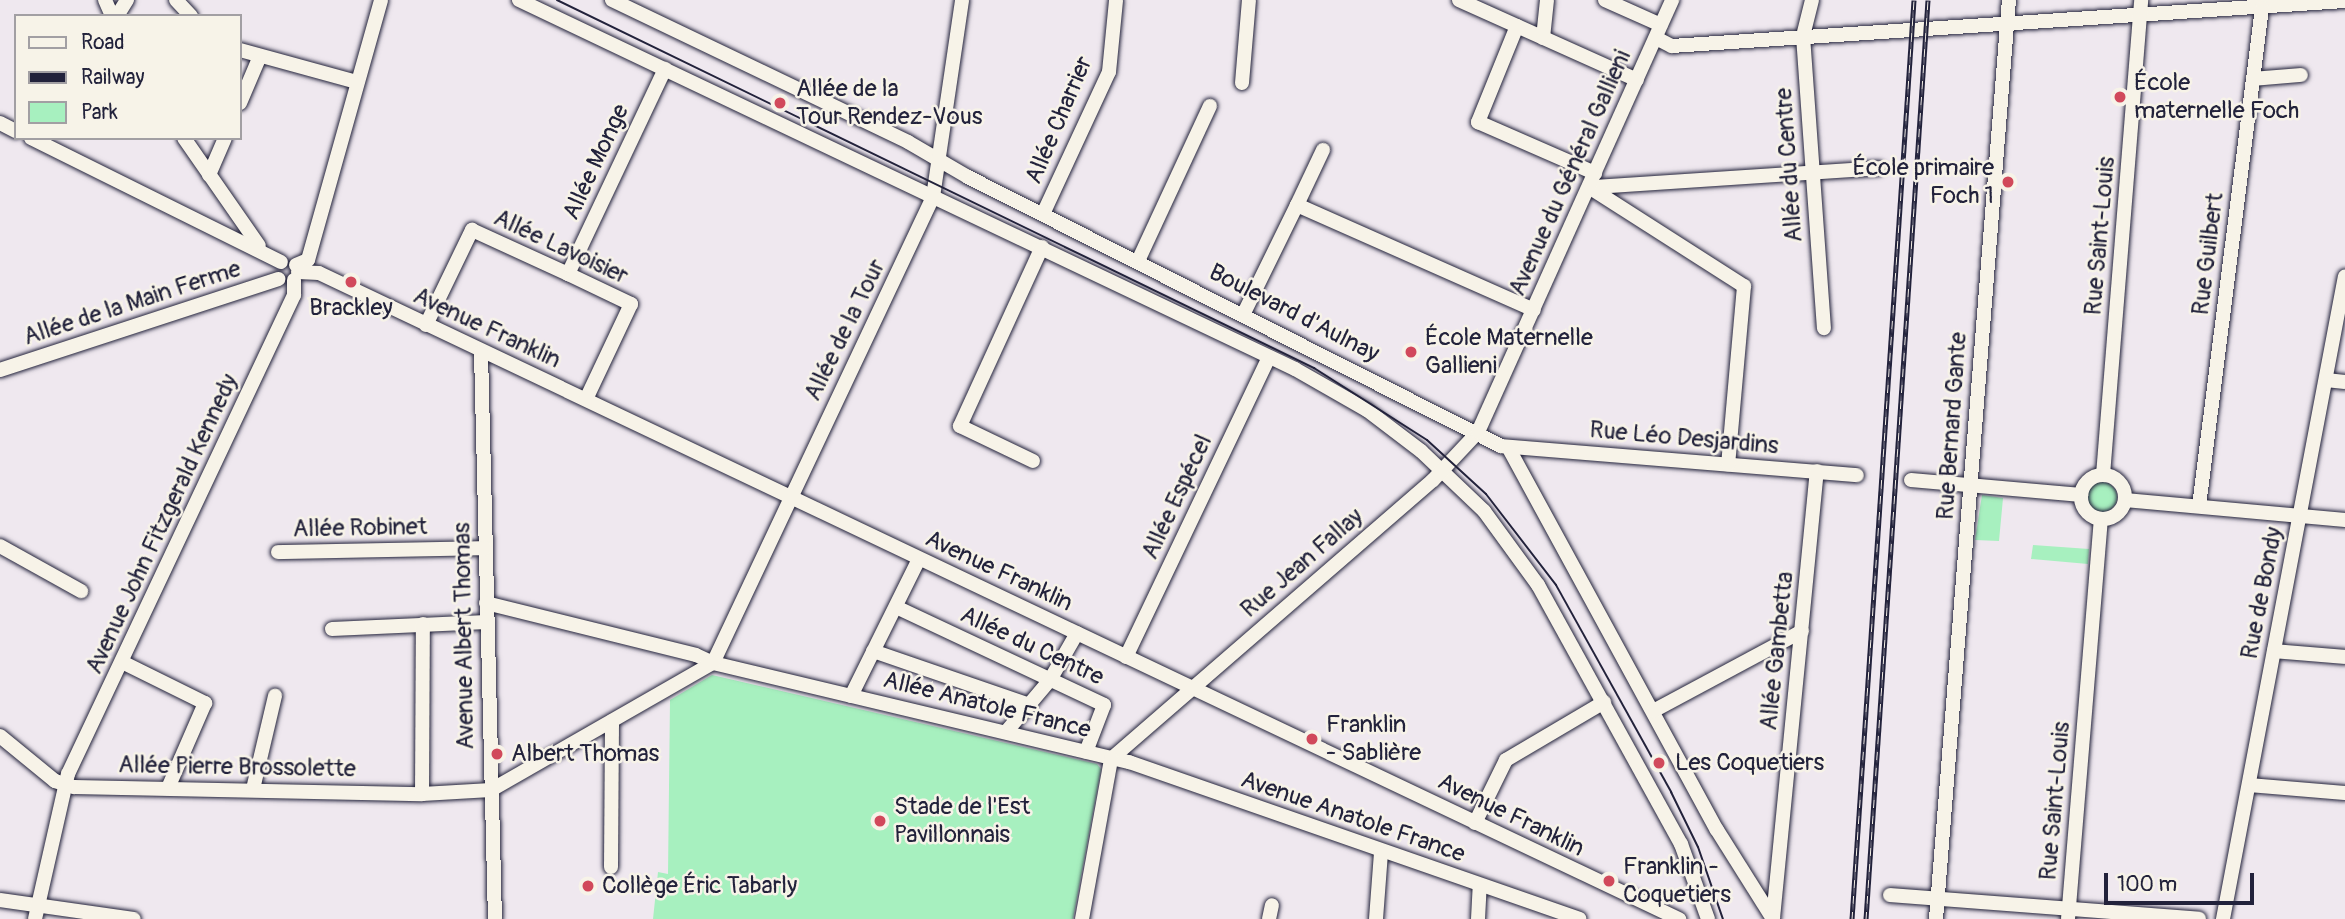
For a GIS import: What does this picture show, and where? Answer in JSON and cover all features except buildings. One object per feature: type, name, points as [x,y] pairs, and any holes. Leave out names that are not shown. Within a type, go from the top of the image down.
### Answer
[{"type":"street","points":[[176,0],[189,14]]},
{"type":"street","name":"Avenue John Fitzgerald Kennedy","points":[[36,912],[64,786],[294,295],[299,269],[381,0]]},
{"type":"street","name":"Boulevard d'Aulnay","points":[[519,0],[1042,247],[1269,357],[1367,410],[1442,470],[1483,511],[1538,584],[1681,844],[1708,919]]},
{"type":"street","name":"Boulevard d'Aulnay","points":[[612,0],[897,136],[941,163],[1508,447]]},
{"type":"street","name":"Allée de la Tour","points":[[713,663],[789,497],[933,197],[941,163],[962,0]]},
{"type":"street","name":"Allée Charrier","points":[[1042,214],[1110,72],[1116,0]]},
{"type":"street","points":[[1242,83],[1249,0]]},
{"type":"street","points":[[1459,0],[1637,79]]},
{"type":"street","points":[[1543,38],[1547,0]]},
{"type":"street","points":[[1605,0],[1658,32],[1672,46],[1803,36],[2007,26],[2345,1]]},
{"type":"street","name":"Avenue du Général Gallieni","points":[[1442,470],[1478,432],[1672,0]]},
{"type":"street","name":"Allée du Centre","points":[[1812,0],[1803,36],[1824,328]]},
{"type":"street","name":"Rue Bernard Gante","points":[[1937,919],[2008,0]]},
{"type":"street","name":"Rue Saint-Louis","points":[[2104,475],[2141,0]]},
{"type":"street","name":"Rue Guilbert","points":[[2199,506],[2253,79],[2270,5]]},
{"type":"street","points":[[1517,26],[1478,122],[1592,180],[1615,189],[1878,168]]},
{"type":"street","points":[[242,51],[358,82]]},
{"type":"street","points":[[242,98],[260,56]]},
{"type":"street","name":"Allée Monge","points":[[568,274],[665,69]]},
{"type":"street","points":[[2253,79],[2301,75]]},
{"type":"street","points":[[1138,261],[1210,106]]},
{"type":"street","points":[[35,140],[261,250]]},
{"type":"street","points":[[185,140],[261,250],[278,270]]},
{"type":"street","points":[[209,175],[224,140]]},
{"type":"street","points":[[1244,313],[1322,150]]},
{"type":"street","points":[[1592,180],[1744,286],[1728,464]]},
{"type":"street","points":[[1297,205],[1534,310]]},
{"type":"street","points":[[220,230],[233,224],[235,213]]},
{"type":"street","name":"Allée Lavoisier","points":[[426,325],[471,230],[568,274],[631,304],[586,399]]},
{"type":"street","points":[[1033,460],[960,426],[1042,247]]},
{"type":"street","points":[[278,270],[299,269]]},
{"type":"street","points":[[278,270],[299,269]]},
{"type":"street","name":"Avenue Franklin","points":[[299,269],[319,273],[1679,919]]},
{"type":"street","name":"Allée de la Main Ferme","points":[[0,370],[278,270]]},
{"type":"street","name":"Rue de Bondy","points":[[2223,919],[2345,276]]},
{"type":"street","name":"Avenue Albert Thomas","points":[[481,352],[495,919]]},
{"type":"street","name":"Allée Espécel","points":[[1126,657],[1269,357]]},
{"type":"street","points":[[2326,380],[2345,382]]},
{"type":"street","points":[[1508,447],[1717,830],[1773,918]]},
{"type":"street","name":"Rue Léo Desjardins","points":[[1508,447],[1857,475]]},
{"type":"street","name":"Rue Jean Fallay","points":[[1111,760],[1442,470]]},
{"type":"street","name":"Allée Gambetta","points":[[1773,918],[1817,471]]},
{"type":"street","points":[[2104,475],[2117,480],[2125,500],[2115,516],[2101,519],[2089,514],[2081,495],[2086,483],[2104,475]]},
{"type":"street","points":[[1911,480],[2081,495]]},
{"type":"street","points":[[2125,500],[2345,520]]},
{"type":"street","name":"Rue Saint-Louis","points":[[2069,914],[2101,519]]},
{"type":"street","points":[[0,546],[81,591]]},
{"type":"street","name":"Allée Robinet","points":[[278,552],[485,548]]},
{"type":"street","points":[[851,696],[919,559]]},
{"type":"street","name":"Allée Anatole France","points":[[486,603],[696,654],[713,663],[1006,732],[1111,760]]},
{"type":"street","name":"Allée du Centre","points":[[896,607],[1104,705],[1086,752]]},
{"type":"street","points":[[332,629],[486,622]]},
{"type":"street","points":[[422,794],[423,624]]},
{"type":"street","points":[[1653,711],[1802,631]]},
{"type":"street","points":[[1006,732],[1049,680],[1077,634]]},
{"type":"street","points":[[873,651],[1030,705]]},
{"type":"street","points":[[2274,651],[2345,657]]},
{"type":"street","points":[[122,662],[205,703],[168,788]]},
{"type":"street","points":[[491,790],[713,663]]},
{"type":"street","points":[[253,789],[275,696]]},
{"type":"street","points":[[1475,823],[1506,760],[1604,702]]},
{"type":"street","points":[[611,867],[612,720]]},
{"type":"street","points":[[0,736],[64,786]]},
{"type":"street","points":[[1082,919],[1111,760]]},
{"type":"street","name":"Avenue Anatole France","points":[[1111,760],[1129,762],[1578,919]]},
{"type":"street","points":[[2249,785],[2345,793]]},
{"type":"street","name":"Allée Pierre Brossolette","points":[[64,786],[422,794],[491,790]]},
{"type":"street","points":[[1376,919],[1381,852]]},
{"type":"street","points":[[1478,919],[1480,885]]},
{"type":"street","points":[[1890,895],[2069,914],[2091,910],[2199,919]]},
{"type":"street","points":[[0,900],[36,912],[134,919]]},
{"type":"green space","points":[[2102,482],[2113,486],[2117,497],[2113,508],[2102,512],[2091,508],[2087,497],[2091,486]]},
{"type":"green space","points":[[1982,495],[2003,498],[1999,541],[1975,540]]},
{"type":"green space","points":[[2033,545],[2089,549],[2088,564],[2031,559]]},
{"type":"green space","name":"Stade de l'Est Pavillonnais","points":[[712,675],[1097,764],[1101,769],[1073,919],[653,919],[658,872],[668,874],[670,700]]},
{"type":"tram line","points":[[557,0],[1314,368],[1427,440],[1486,494],[1556,585],[1671,792],[1698,847],[1723,919]]},
{"type":"railway","points":[[1852,919],[1914,0]]},
{"type":"railway","points":[[1866,919],[1928,0]]},
{"type":"place","name":"École maternelle Foch","points":[[2120,97]]},
{"type":"place","name":"Allée de la Tour Rendez-Vous","points":[[780,103]]},
{"type":"place","name":"École primaire Foch 1","points":[[2008,182]]},
{"type":"place","name":"Brackley","points":[[351,282]]},
{"type":"place","name":"École Maternelle Gallieni","points":[[1411,352]]},
{"type":"place","name":"Franklin - Sablière","points":[[1312,739]]},
{"type":"place","name":"Albert Thomas","points":[[497,754]]},
{"type":"place","name":"Les Coquetiers","points":[[1659,763]]},
{"type":"place","name":"Stade de l'Est Pavillonnais","points":[[880,821]]},
{"type":"place","name":"Franklin - Coquetiers","points":[[1609,881]]},
{"type":"place","name":"Collège Éric Tabarly","points":[[588,886]]}]
